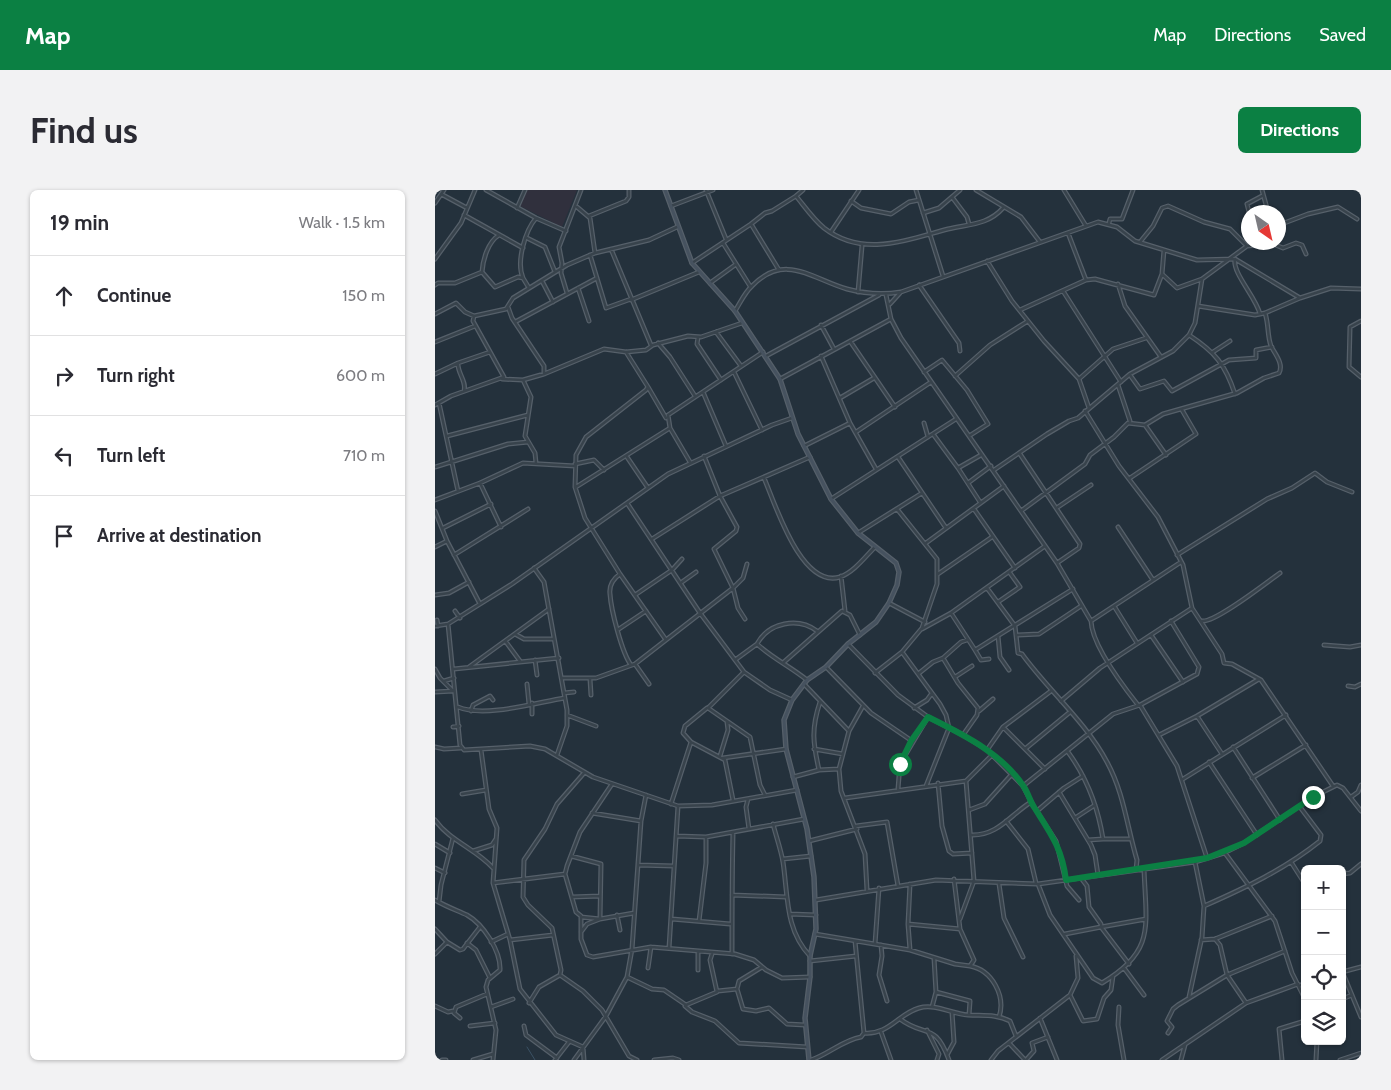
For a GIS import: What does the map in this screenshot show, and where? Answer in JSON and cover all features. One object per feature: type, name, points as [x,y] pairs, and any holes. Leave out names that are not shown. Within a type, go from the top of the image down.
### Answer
[{"type":"street","points":[[439,190],[467,208]]},
{"type":"street","points":[[435,259],[464,215],[475,190]]},
{"type":"street","points":[[486,190],[536,218],[565,231]]},
{"type":"street","points":[[517,208],[525,190]]},
{"type":"street","points":[[567,293],[561,269],[562,261],[559,247],[581,190]]},
{"type":"street","points":[[576,207],[586,216],[589,216],[626,201],[629,197],[629,190]]},
{"type":"street","points":[[665,190],[677,227],[692,263],[735,311],[780,379],[792,418],[804,447],[831,499],[858,533],[896,563],[899,572],[897,585],[889,603],[877,622],[848,644],[826,667],[807,680],[792,700],[784,720],[786,749],[809,841],[816,900],[815,934],[810,956],[811,978],[805,1025],[810,1060],[823,1056],[848,1041],[861,1037],[864,1032],[855,941]]},
{"type":"street","points":[[671,206],[713,190]]},
{"type":"street","points":[[692,263],[751,224],[765,212],[772,211],[803,190]]},
{"type":"street","points":[[831,232],[859,190]]},
{"type":"street","points":[[915,190],[943,276]]},
{"type":"street","points":[[923,214],[939,208],[960,190]]},
{"type":"street","points":[[977,190],[1003,208],[1021,217],[1040,242]]},
{"type":"street","points":[[1064,190],[1086,226]]},
{"type":"street","points":[[1109,223],[1110,219],[1122,219],[1133,190]]},
{"type":"street","points":[[1262,190],[1265,205]]},
{"type":"street","points":[[435,203],[442,192]]},
{"type":"street","points":[[707,192],[727,240]]},
{"type":"street","points":[[796,196],[817,222],[831,232],[862,246],[891,244],[931,236],[991,219],[1003,208]]},
{"type":"street","points":[[1247,205],[1263,196]]},
{"type":"street","points":[[952,197],[967,216],[969,224]]},
{"type":"street","points":[[851,201],[861,208],[891,214],[907,203],[919,200]]},
{"type":"street","points":[[1140,242],[1153,226],[1162,208],[1168,206],[1204,222],[1230,229],[1241,240]]},
{"type":"street","points":[[1286,222],[1308,214],[1339,207],[1357,219]]},
{"type":"street","points":[[464,215],[523,248]]},
{"type":"street","points":[[589,216],[595,253]]},
{"type":"street","points":[[529,288],[523,278],[521,269],[523,248],[536,218]]},
{"type":"street","points":[[735,311],[750,287],[779,270],[802,271],[858,292],[885,294],[901,292],[1099,222],[1109,223],[1140,242],[1197,260],[1211,258],[1226,261],[1235,259],[1300,298]]},
{"type":"street","points":[[751,224],[779,270]]},
{"type":"street","points":[[435,314],[456,303],[465,312],[474,316],[502,310],[508,307],[513,298],[529,288],[555,272],[590,255],[649,240],[677,227]]},
{"type":"street","points":[[1067,233],[1086,280]]},
{"type":"street","points":[[499,235],[491,242],[484,261],[483,272],[491,284],[497,287],[513,278],[523,278]]},
{"type":"street","points":[[527,238],[545,247],[555,272]]},
{"type":"street","points":[[723,243],[750,287]]},
{"type":"street","points":[[1286,247],[1295,243],[1301,244],[1306,254]]},
{"type":"street","points":[[858,292],[862,246]]},
{"type":"street","points":[[611,249],[651,345]]},
{"type":"street","points":[[1020,310],[1086,280],[1097,279],[1154,295],[1162,274],[1164,250]]},
{"type":"street","points":[[1162,274],[1173,286],[1179,288],[1202,279],[1241,250]]},
{"type":"street","points":[[590,255],[606,308],[699,272]]},
{"type":"street","points":[[1235,259],[1234,268],[1250,290],[1260,314]]},
{"type":"street","points":[[987,261],[1028,321],[1079,379],[1089,408]]},
{"type":"street","points":[[710,283],[735,265]]},
{"type":"street","points":[[435,285],[455,283],[483,272]]},
{"type":"street","points":[[515,322],[597,278]]},
{"type":"street","points":[[994,470],[1047,434],[1078,418],[1130,374],[1177,347],[1189,335],[1195,323],[1202,279]]},
{"type":"street","points":[[542,281],[553,302]]},
{"type":"street","points":[[1118,284],[1125,306],[1161,357]]},
{"type":"street","points":[[919,285],[959,343],[960,351]]},
{"type":"street","points":[[577,288],[589,321]]},
{"type":"street","points":[[1198,306],[1249,315],[1265,314],[1300,298],[1331,288],[1361,289]]},
{"type":"street","points":[[889,304],[901,292]]},
{"type":"street","points":[[1063,292],[1121,382]]},
{"type":"street","points":[[666,418],[670,412],[741,366],[881,294]]},
{"type":"street","points":[[885,294],[889,304],[891,319],[924,372],[1057,563],[1091,621],[1092,631],[1108,663],[1159,735],[1183,779],[1207,858]]},
{"type":"street","points":[[508,307],[515,322],[544,366],[544,374]]},
{"type":"street","points":[[1145,425],[1160,415],[1235,394],[1281,371],[1281,365],[1272,347],[1265,314]]},
{"type":"street","points":[[474,316],[475,326],[503,374],[502,379]]},
{"type":"street","points":[[780,379],[891,319]]},
{"type":"street","points":[[955,376],[990,345],[1028,321]]},
{"type":"street","points":[[1361,321],[1350,327],[1348,333],[1351,341],[1349,367],[1361,377]]},
{"type":"street","points":[[435,405],[464,391],[502,379],[523,380],[544,374],[600,350],[625,352],[646,350],[651,345],[688,336],[698,337],[742,323]]},
{"type":"street","points":[[821,325],[834,349]]},
{"type":"street","points":[[435,342],[475,326]]},
{"type":"street","points":[[716,332],[741,366]]},
{"type":"street","points":[[1189,335],[1213,352],[1221,363],[1235,394]]},
{"type":"street","points":[[698,337],[697,344],[721,380]]},
{"type":"street","points":[[1079,379],[1117,347],[1147,338]]},
{"type":"street","points":[[850,341],[895,407]]},
{"type":"street","points":[[1213,352],[1230,341]]},
{"type":"street","points":[[658,344],[670,357],[695,396]]},
{"type":"street","points":[[1130,374],[1140,389],[1164,382],[1172,391],[1221,363],[1234,359],[1256,358],[1256,350],[1272,347]]},
{"type":"street","points":[[435,374],[458,363],[491,352]]},
{"type":"street","points":[[625,352],[648,386],[690,462]]},
{"type":"street","points":[[821,356],[850,423],[877,469]]},
{"type":"street","points":[[924,372],[942,360],[955,376],[988,424],[969,436]]},
{"type":"street","points":[[458,363],[458,370],[465,386],[464,391]]},
{"type":"street","points":[[734,372],[762,430]]},
{"type":"street","points":[[840,398],[874,378]]},
{"type":"street","points":[[523,380],[531,397],[525,436],[535,453],[536,463]]},
{"type":"street","points":[[856,432],[931,382]]},
{"type":"street","points":[[1118,384],[1130,421]]},
{"type":"street","points":[[648,386],[646,390],[586,437],[579,448],[575,465],[575,487],[583,514],[620,574],[666,640]]},
{"type":"street","points":[[703,392],[726,446]]},
{"type":"street","points":[[439,403],[458,491]]},
{"type":"street","points":[[1129,479],[1197,433],[1182,410]]},
{"type":"street","points":[[1085,411],[1104,445],[1155,512],[1181,562],[1192,608],[1222,654],[1225,663],[1232,664],[1259,679],[1286,715],[1333,786]]},
{"type":"street","points":[[447,436],[528,415]]},
{"type":"street","points":[[437,620],[436,626],[448,624],[460,618],[648,488],[690,462],[792,418]]},
{"type":"street","points":[[831,499],[957,419]]},
{"type":"street","points":[[1130,421],[1145,425],[1165,455]]},
{"type":"street","points":[[1021,511],[1047,494],[1130,421]]},
{"type":"street","points":[[804,447],[850,423]]},
{"type":"street","points":[[924,423],[928,437]]},
{"type":"street","points":[[575,487],[670,428]]},
{"type":"street","points":[[933,434],[959,468],[980,503]]},
{"type":"street","points":[[435,468],[508,444],[528,442]]},
{"type":"street","points":[[959,468],[981,454]]},
{"type":"street","points":[[1020,454],[1058,507],[1081,546],[1057,563]]},
{"type":"street","points":[[627,456],[648,488]]},
{"type":"street","points":[[704,456],[720,496],[737,529],[715,547],[715,552],[729,576],[738,608],[745,619]]},
{"type":"street","points":[[652,539],[720,496],[810,457]]},
{"type":"street","points":[[898,457],[946,528]]},
{"type":"street","points":[[435,500],[480,483],[523,463],[575,465],[594,460],[604,470]]},
{"type":"street","points":[[968,483],[991,466]]},
{"type":"street","points":[[1177,555],[1267,499],[1292,488],[1315,473],[1327,482],[1351,492]]},
{"type":"street","points":[[764,478],[797,552],[806,565],[823,575],[841,576],[857,566],[875,546]]},
{"type":"street","points":[[480,483],[501,527]]},
{"type":"street","points":[[1058,507],[1091,485]]},
{"type":"street","points":[[926,543],[1004,486]]},
{"type":"street","points":[[858,533],[923,492]]},
{"type":"street","points":[[627,503],[682,582],[700,613],[744,672],[770,690],[792,700]]},
{"type":"street","points":[[442,528],[491,504]]},
{"type":"street","points":[[454,555],[528,509]]},
{"type":"street","points":[[974,509],[1015,568]]},
{"type":"street","points":[[875,673],[902,652],[921,629],[925,622],[938,574],[937,559],[926,543],[897,510]]},
{"type":"street","points":[[435,511],[447,541],[480,604]]},
{"type":"street","points":[[1118,527],[1153,580]]},
{"type":"street","points":[[938,574],[993,536]]},
{"type":"street","points":[[435,547],[447,541]]},
{"type":"street","points":[[921,629],[951,613],[1045,546]]},
{"type":"street","points":[[635,595],[672,570],[682,560]]},
{"type":"street","points":[[1091,621],[1181,562]]},
{"type":"street","points":[[561,678],[590,679],[633,665],[733,588],[743,578],[747,564]]},
{"type":"street","points":[[534,568],[544,582],[553,639],[559,658],[567,715],[567,726],[557,755]]},
{"type":"street","points":[[682,582],[696,572]]},
{"type":"street","points":[[998,602],[1020,587],[1010,572]]},
{"type":"street","points":[[1200,621],[1208,621],[1227,610],[1280,573]]},
{"type":"street","points":[[620,574],[613,580],[609,593],[623,652],[649,684]]},
{"type":"street","points":[[841,576],[845,611],[850,615],[860,635]]},
{"type":"street","points":[[435,595],[449,593],[469,582]]},
{"type":"street","points":[[987,588],[1015,626],[1018,635],[1018,653],[1022,654],[1103,755],[1119,789],[1137,860],[1136,870]]},
{"type":"street","points":[[975,650],[1073,589]]},
{"type":"street","points":[[889,603],[925,622]]},
{"type":"street","points":[[1018,635],[1039,634],[1081,606]]},
{"type":"street","points":[[1114,606],[1137,643]]},
{"type":"street","points":[[1061,701],[1108,663],[1192,608]]},
{"type":"street","points":[[468,668],[549,609]]},
{"type":"street","points":[[455,611],[460,618]]},
{"type":"street","points":[[619,629],[646,611]]},
{"type":"street","points":[[783,662],[837,615],[845,611]]},
{"type":"street","points":[[951,613],[981,660],[989,659]]},
{"type":"street","points":[[1023,786],[1113,714],[1139,705],[1197,674],[1199,667],[1171,621]]},
{"type":"street","points":[[735,660],[757,644],[763,636],[782,623],[803,624],[817,632]]},
{"type":"street","points":[[448,624],[461,748]]},
{"type":"street","points":[[515,634],[524,639],[553,639]]},
{"type":"street","points":[[1151,635],[1183,682]]},
{"type":"street","points":[[998,636],[999,656],[1009,670]]},
{"type":"street","points":[[918,674],[933,662],[943,658],[961,642],[968,641]]},
{"type":"street","points":[[506,642],[520,661]]},
{"type":"street","points":[[757,644],[767,654],[783,662],[807,680]]},
{"type":"street","points":[[848,644],[875,673],[914,708],[987,750],[1023,786],[1056,841],[1066,880],[1079,900]]},
{"type":"street","points":[[1324,645],[1350,648],[1361,645]]},
{"type":"street","points":[[902,652],[946,715],[949,728],[926,786]]},
{"type":"street","points":[[454,669],[559,658]]},
{"type":"street","points":[[943,658],[954,678],[976,704],[979,712]]},
{"type":"street","points":[[535,660],[537,675]]},
{"type":"street","points":[[954,678],[972,666]]},
{"type":"street","points":[[826,667],[863,706],[911,741]]},
{"type":"street","points":[[435,669],[454,691]]},
{"type":"street","points":[[744,672],[683,731],[684,736],[691,742],[722,757],[786,749]]},
{"type":"street","points":[[444,681],[454,678]]},
{"type":"street","points":[[590,679],[591,695]]},
{"type":"street","points":[[1159,735],[1197,716],[1259,679]]},
{"type":"street","points":[[527,684],[533,714]]},
{"type":"street","points":[[804,684],[819,702],[849,731]]},
{"type":"street","points":[[1348,686],[1355,687],[1361,684]]},
{"type":"street","points":[[435,692],[454,691]]},
{"type":"street","points":[[987,750],[1003,727],[1051,691]]},
{"type":"street","points":[[564,693],[574,692]]},
{"type":"street","points":[[914,708],[927,700],[932,693]]},
{"type":"street","points":[[471,711],[473,705],[485,697],[491,696],[493,700]]},
{"type":"street","points":[[458,708],[471,711],[564,698]]},
{"type":"street","points":[[963,735],[979,712],[993,699]]},
{"type":"street","points":[[819,702],[814,724],[814,749],[819,770]]},
{"type":"street","points":[[863,706],[849,731],[839,769],[840,784],[865,854],[867,891]]},
{"type":"street","points":[[708,708],[751,737],[760,785],[765,795]]},
{"type":"street","points":[[1025,748],[1070,712]]},
{"type":"street","points":[[567,715],[596,726]]},
{"type":"street","points":[[1183,779],[1286,715]]},
{"type":"street","points":[[1197,716],[1222,754]]},
{"type":"street","points":[[898,789],[900,764],[911,741],[928,717]]},
{"type":"street","points":[[727,720],[728,730],[722,757],[733,800]]},
{"type":"street","points":[[453,727],[459,726]]},
{"type":"street","points":[[1003,727],[1045,769]]},
{"type":"street","points":[[671,804],[691,742]]},
{"type":"street","points":[[1252,778],[1306,745]]},
{"type":"street","points":[[435,747],[444,749],[461,748],[467,751],[530,746],[545,749],[584,773],[678,806],[699,806],[797,790]]},
{"type":"street","points":[[1233,747],[1280,820]]},
{"type":"street","points":[[814,749],[843,754]]},
{"type":"street","points":[[481,750],[485,790],[489,809],[496,822],[497,837],[493,883],[510,940],[517,980],[529,1003],[556,1035],[583,1047]]},
{"type":"street","points":[[1068,751],[1083,776],[1095,805],[1103,839]]},
{"type":"street","points":[[845,798],[898,789],[966,781],[992,755]]},
{"type":"street","points":[[1209,762],[1257,835]]},
{"type":"street","points":[[793,777],[819,770],[839,769]]},
{"type":"street","points":[[560,975],[561,959],[551,925],[525,901],[523,878],[525,857],[545,829],[563,796],[584,773]]},
{"type":"street","points":[[969,810],[985,804],[1012,774]]},
{"type":"street","points":[[1037,811],[1059,792],[1083,776]]},
{"type":"street","points":[[960,921],[974,881],[966,781]]},
{"type":"street","points":[[599,919],[581,917],[576,912],[565,874],[580,832],[612,784]]},
{"type":"street","points":[[938,784],[942,826],[949,851],[953,854],[972,853]]},
{"type":"street","points":[[816,900],[910,884],[954,880],[999,884],[1037,883],[1195,862],[1224,852],[1257,835],[1333,786],[1341,785],[1361,811]]},
{"type":"street","points":[[1351,797],[1358,792],[1361,785]]},
{"type":"street","points":[[462,794],[485,790]]},
{"type":"street","points":[[1059,792],[1088,840],[1095,855],[1098,875]]},
{"type":"street","points":[[574,1060],[606,1016],[627,977],[632,949],[641,821],[646,794]]},
{"type":"street","points":[[748,799],[746,807],[749,829]]},
{"type":"street","points":[[971,835],[991,833],[1031,802]]},
{"type":"street","points":[[1075,818],[1095,805]]},
{"type":"street","points":[[669,948],[678,806]]},
{"type":"street","points":[[1204,906],[1250,886],[1291,862],[1321,837],[1300,806]]},
{"type":"street","points":[[592,814],[641,821]]},
{"type":"street","points":[[677,836],[706,837],[804,819]]},
{"type":"street","points":[[435,820],[441,829],[473,851],[493,868]]},
{"type":"street","points":[[1006,821],[1028,849],[1037,883],[1047,910],[1076,955],[1097,982],[1102,983],[1124,968],[1135,958],[1141,947],[1146,919],[1144,869]]},
{"type":"street","points":[[809,841],[856,827],[887,822],[898,886]]},
{"type":"street","points":[[773,824],[782,859],[786,897],[796,939],[810,956]]},
{"type":"street","points":[[731,954],[733,833]]},
{"type":"street","points":[[473,851],[492,844],[497,837]]},
{"type":"street","points":[[699,921],[706,863],[706,837]]},
{"type":"street","points":[[439,902],[441,884],[453,838]]},
{"type":"street","points":[[1088,840],[1131,839]]},
{"type":"street","points":[[435,844],[450,853]]},
{"type":"street","points":[[1224,852],[1272,916],[1288,963],[1301,991]]},
{"type":"street","points":[[571,856],[601,864],[599,919]]},
{"type":"street","points":[[782,859],[811,856]]},
{"type":"street","points":[[1189,998],[1200,940],[1204,906],[1195,862]]},
{"type":"street","points":[[1291,862],[1301,878]]},
{"type":"street","points":[[1346,873],[1361,864]]},
{"type":"street","points":[[639,865],[674,866]]},
{"type":"street","points":[[435,868],[445,873]]},
{"type":"street","points":[[493,883],[565,874]]},
{"type":"street","points":[[1081,878],[1087,886],[1089,907],[1101,924],[1101,927],[1129,964]]},
{"type":"street","points":[[954,880],[960,929],[974,960],[970,966]]},
{"type":"street","points":[[909,950],[910,884]]},
{"type":"street","points":[[999,884],[1004,918],[1023,957]]},
{"type":"street","points":[[875,944],[879,888]]},
{"type":"street","points":[[732,895],[786,897]]},
{"type":"street","points":[[572,897],[600,896]]},
{"type":"street","points":[[435,900],[465,914],[480,927],[491,942],[500,967],[499,972],[489,978]]},
{"type":"street","points":[[581,932],[587,924],[599,919],[634,913]]},
{"type":"street","points":[[789,914],[816,915]]},
{"type":"street","points":[[617,915],[621,930]]},
{"type":"street","points":[[1200,940],[1215,939],[1272,916]]},
{"type":"street","points":[[581,917],[581,932],[585,952],[590,957],[632,949],[669,948],[712,954],[731,954],[749,958],[782,978],[811,978]]},
{"type":"street","points":[[671,919],[730,924]]},
{"type":"street","points":[[1063,934],[1146,919]]},
{"type":"street","points":[[909,924],[960,929]]},
{"type":"street","points":[[435,929],[447,942],[460,950],[480,927]]},
{"type":"street","points":[[491,942],[508,934]]},
{"type":"street","points":[[815,934],[909,950],[984,971],[999,991],[1002,1005],[999,1017]]},
{"type":"street","points":[[510,940],[553,935]]},
{"type":"street","points":[[1215,939],[1220,945],[1227,975],[1246,1003]]},
{"type":"street","points":[[435,954],[447,942]]},
{"type":"street","points":[[467,943],[476,950],[487,970],[489,978],[487,994],[496,1034],[493,1060]]},
{"type":"street","points":[[881,945],[883,956],[879,975],[887,1001]]},
{"type":"street","points":[[648,968],[651,947]]},
{"type":"street","points":[[1168,1033],[1172,1030],[1172,1027],[1167,1023],[1173,1009],[1227,975],[1285,950]]},
{"type":"street","points":[[698,952],[698,970]]},
{"type":"street","points":[[712,954],[710,960],[718,990]]},
{"type":"street","points":[[992,1060],[1016,1036],[1070,995],[1078,978],[1076,955]]},
{"type":"street","points":[[810,962],[856,956]]},
{"type":"street","points":[[933,1007],[935,992],[934,958]]},
{"type":"street","points":[[762,967],[739,981],[737,989],[743,1009],[757,1011],[769,1008],[787,1024],[805,1025]]},
{"type":"street","points":[[1346,971],[1361,967]]},
{"type":"street","points":[[1124,968],[1144,995]]},
{"type":"street","points":[[529,1003],[539,988],[560,975]]},
{"type":"street","points":[[560,975],[583,991],[606,1016],[629,1056],[637,1060]]},
{"type":"street","points":[[1070,995],[1083,1021],[1097,1019],[1104,998],[1111,990],[1113,976]]},
{"type":"street","points":[[627,977],[652,988],[664,990],[692,1012],[715,1021],[739,1043],[807,1048]]},
{"type":"street","points":[[1346,981],[1361,1016]]},
{"type":"street","points":[[1162,1060],[1246,1003],[1301,984]]},
{"type":"street","points":[[685,1006],[699,998],[715,994],[718,990],[737,989]]},
{"type":"street","points":[[935,992],[970,1001],[969,1015]]},
{"type":"street","points":[[453,1011],[459,1005],[487,994]]},
{"type":"street","points":[[1346,997],[1352,995]]},
{"type":"street","points":[[491,1007],[513,999]]},
{"type":"street","points":[[435,1006],[453,1011],[455,1016],[460,1018]]},
{"type":"street","points":[[864,1032],[881,1032],[917,1008],[933,1007],[969,1015],[982,1014],[999,1017],[1010,1021],[1016,1036]]},
{"type":"street","points":[[1119,1007],[1119,1026],[1124,1060]]},
{"type":"street","points":[[947,1055],[954,1042],[951,1012]]},
{"type":"street","points":[[1040,1018],[1057,1060]]},
{"type":"street","points":[[900,1019],[911,1026],[926,1029],[938,1037],[949,1060]]},
{"type":"street","points":[[1282,1060],[1279,1029],[1301,1022]]},
{"type":"street","points":[[470,1026],[495,1023]]},
{"type":"street","points":[[524,1026],[526,1035],[556,1059],[569,1042]]},
{"type":"street","points":[[926,1029],[939,1054],[937,1060]]},
{"type":"street","points":[[881,1032],[891,1060]]},
{"type":"street","points":[[1009,1043],[1025,1060],[1034,1052],[1032,1043],[1048,1037]]},
{"type":"street","points":[[1181,1060],[1185,1045]]},
{"type":"street","points":[[1316,1060],[1317,1045]]},
{"type":"street","points":[[583,1047],[584,1060]]},
{"type":"street","points":[[1340,1060],[1361,1053]]},
{"type":"street","points":[[473,1060],[493,1054]]},
{"type":"street","points":[[654,1060],[673,1058],[679,1060]]},
{"type":"shaded area","points":[[527,190],[577,190],[562,227],[520,206]]},
{"type":"waterway","points":[[527,1047],[535,1060]]},
{"type":"route","points":[[900,764],[911,741],[928,717],[987,750],[1023,786],[1060,849],[1066,880],[1195,862],[1207,858],[1244,843],[1313,797]]}]
